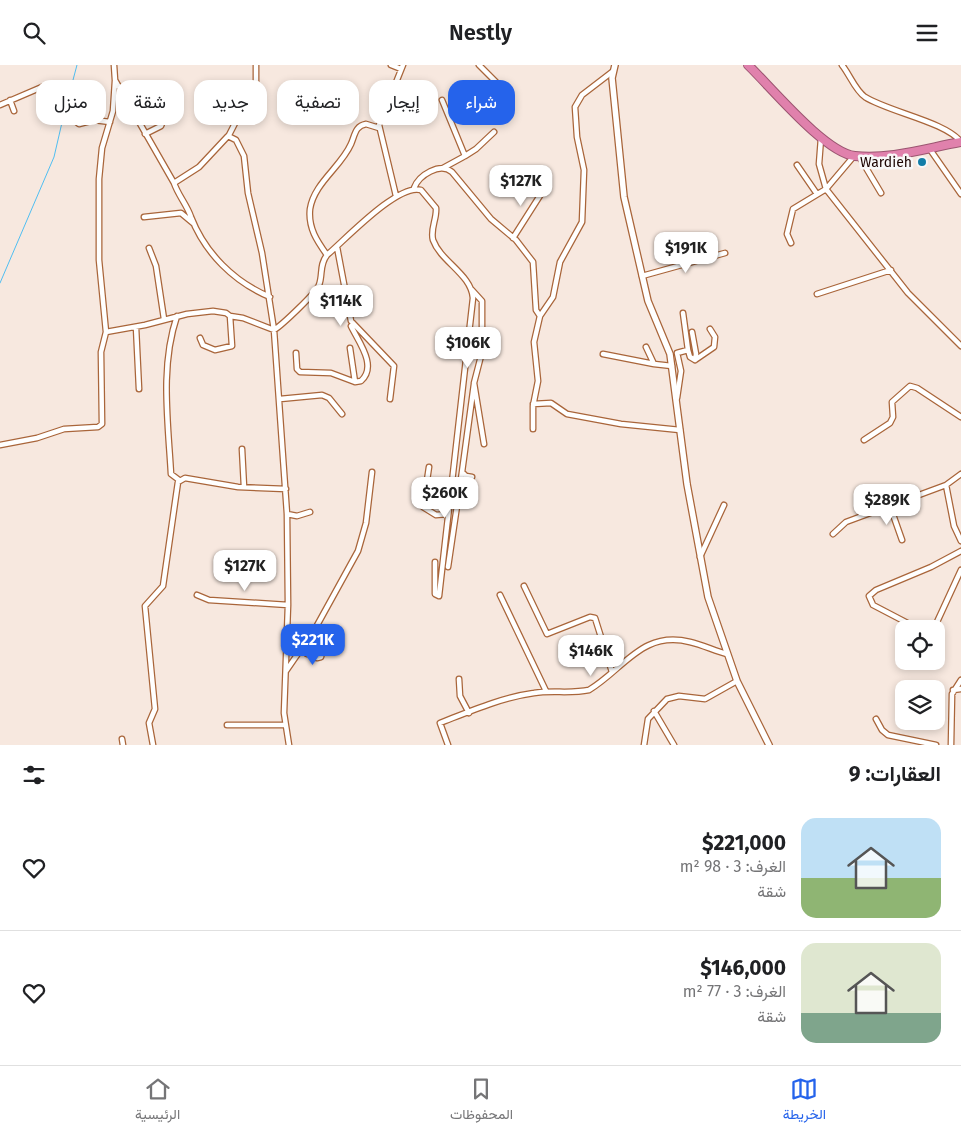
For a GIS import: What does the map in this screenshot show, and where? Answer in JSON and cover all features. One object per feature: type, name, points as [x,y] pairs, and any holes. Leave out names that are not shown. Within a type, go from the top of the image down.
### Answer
[{"type":"highway","points":[[748,65],[821,138],[838,151],[856,157],[961,142]]},
{"type":"street","points":[[0,445],[37,438],[64,429],[101,426],[101,351],[106,332],[100,266],[99,179],[102,148],[110,122],[115,80],[114,65]]},
{"type":"street","points":[[174,183],[199,167],[228,135],[256,82],[256,65]]},
{"type":"street","points":[[391,65],[402,67],[382,112],[378,128],[396,196]]},
{"type":"street","points":[[479,65],[494,80]]},
{"type":"street","points":[[615,65],[612,72],[621,179],[642,276],[672,366],[680,430],[708,597],[737,681],[769,745]]},
{"type":"street","points":[[842,65],[865,97],[918,120],[946,129],[961,142]]},
{"type":"street","points":[[533,429],[533,404],[538,381],[534,341],[540,316],[553,297],[560,262],[582,222],[584,170],[577,137],[575,107],[582,95],[612,72]]},
{"type":"street","points":[[115,80],[174,183],[193,223],[227,270],[251,289],[270,297]]},
{"type":"street","points":[[0,105],[50,85],[56,93],[58,108],[77,123],[83,125],[94,121],[110,122]]},
{"type":"street","points":[[442,100],[465,155]]},
{"type":"street","points":[[10,101],[14,111]]},
{"type":"street","points":[[327,255],[312,231],[310,213],[314,198],[343,158],[358,128],[366,124],[378,128]]},
{"type":"street","points":[[145,134],[161,125]]},
{"type":"street","points":[[274,330],[316,292],[321,280],[322,264],[327,255],[396,196],[414,188],[421,178],[436,169],[443,168],[476,149],[494,132]]},
{"type":"street","points":[[228,135],[238,144],[244,156],[251,207],[270,297],[274,330],[288,514],[285,725],[289,745]]},
{"type":"street","points":[[821,138],[819,164],[826,189],[908,293],[961,346]]},
{"type":"street","points":[[929,148],[961,194]]},
{"type":"street","points":[[791,243],[788,233],[793,209],[826,189],[856,157],[881,193]]},
{"type":"street","points":[[797,165],[817,194]]},
{"type":"street","points":[[443,168],[452,172],[491,219],[513,238],[534,265],[536,310],[540,316]]},
{"type":"street","points":[[513,238],[541,194],[533,177]]},
{"type":"street","points":[[414,188],[421,190],[434,204],[436,213],[432,234],[435,243],[482,301],[482,352],[474,383],[448,567]]},
{"type":"street","points":[[144,217],[180,213],[193,223]]},
{"type":"street","points":[[337,247],[351,321],[394,366],[390,399]]},
{"type":"street","points":[[149,248],[156,265],[164,319]]},
{"type":"street","points":[[642,276],[725,253]]},
{"type":"street","points":[[817,294],[891,270]]},
{"type":"street","points":[[435,562],[435,594],[439,596],[473,308],[471,289]]},
{"type":"street","points":[[106,332],[136,327],[177,316],[213,311],[243,318],[274,330]]},
{"type":"street","points":[[683,313],[688,350],[690,357],[695,361]]},
{"type":"street","points":[[177,316],[169,339],[166,363],[170,474],[179,479],[185,478],[244,487],[286,489]]},
{"type":"street","points":[[200,338],[203,345],[216,351],[232,346],[230,316]]},
{"type":"street","points":[[296,353],[297,369],[300,372],[331,373],[355,382],[364,379],[367,361],[362,345],[351,326],[353,324]]},
{"type":"street","points":[[136,327],[139,389]]},
{"type":"street","points":[[695,361],[714,347],[715,337],[710,329]]},
{"type":"street","points":[[692,332],[696,354],[695,361]]},
{"type":"street","points":[[646,347],[654,364]]},
{"type":"street","points":[[350,348],[355,382]]},
{"type":"street","points":[[676,399],[681,371],[677,353],[688,350]]},
{"type":"street","points":[[603,353],[672,366]]},
{"type":"street","points":[[474,383],[484,445]]},
{"type":"street","points":[[864,441],[890,423],[893,417],[892,402],[910,387],[917,388],[961,417]]},
{"type":"street","points":[[280,399],[322,395],[329,398],[342,413]]},
{"type":"street","points":[[533,404],[551,403],[567,414],[621,424],[680,430]]},
{"type":"street","points":[[242,449],[244,487]]},
{"type":"street","points":[[429,467],[423,507],[436,515],[448,514]]},
{"type":"street","points":[[285,672],[313,631],[358,551],[366,523],[372,471]]},
{"type":"street","points":[[462,472],[466,477],[472,477]]},
{"type":"street","points":[[834,534],[846,522],[946,485],[961,474]]},
{"type":"street","points":[[153,745],[149,723],[155,709],[145,606],[163,586],[179,479]]},
{"type":"street","points":[[946,485],[954,526],[961,541]]},
{"type":"street","points":[[700,558],[724,505]]},
{"type":"street","points":[[890,506],[902,540]]},
{"type":"street","points":[[288,514],[297,516],[310,513]]},
{"type":"street","points":[[902,620],[874,605],[870,601],[869,596],[876,590],[931,567],[961,551]]},
{"type":"street","points":[[938,620],[961,571]]},
{"type":"street","points":[[524,586],[548,634],[590,617],[595,618],[612,672]]},
{"type":"street","points":[[197,595],[210,599],[288,605]]},
{"type":"street","points":[[500,595],[546,691]]},
{"type":"street","points":[[313,631],[317,657],[321,657],[324,643]]},
{"type":"street","points":[[307,654],[308,638]]},
{"type":"street","points":[[448,745],[440,723],[513,697],[546,691],[579,692],[589,690],[640,648],[655,643],[675,640],[690,642],[727,654]]},
{"type":"street","points":[[460,679],[460,696],[469,713]]},
{"type":"street","points":[[951,745],[951,699],[953,690],[961,679]]},
{"type":"street","points":[[644,745],[647,722],[654,711],[671,697],[680,696],[705,699],[737,681]]},
{"type":"street","points":[[953,690],[961,689]]},
{"type":"street","points":[[654,711],[674,745]]},
{"type":"street","points":[[876,719],[888,735],[936,745]]},
{"type":"street","points":[[227,725],[285,725]]},
{"type":"street","points":[[122,739],[123,745]]},
{"type":"waterway","points":[[73,80],[77,65]]},
{"type":"waterway","points":[[0,283],[54,157],[61,125]]},
{"type":"place","name":"Wardieh","points":[[922,162]]}]
